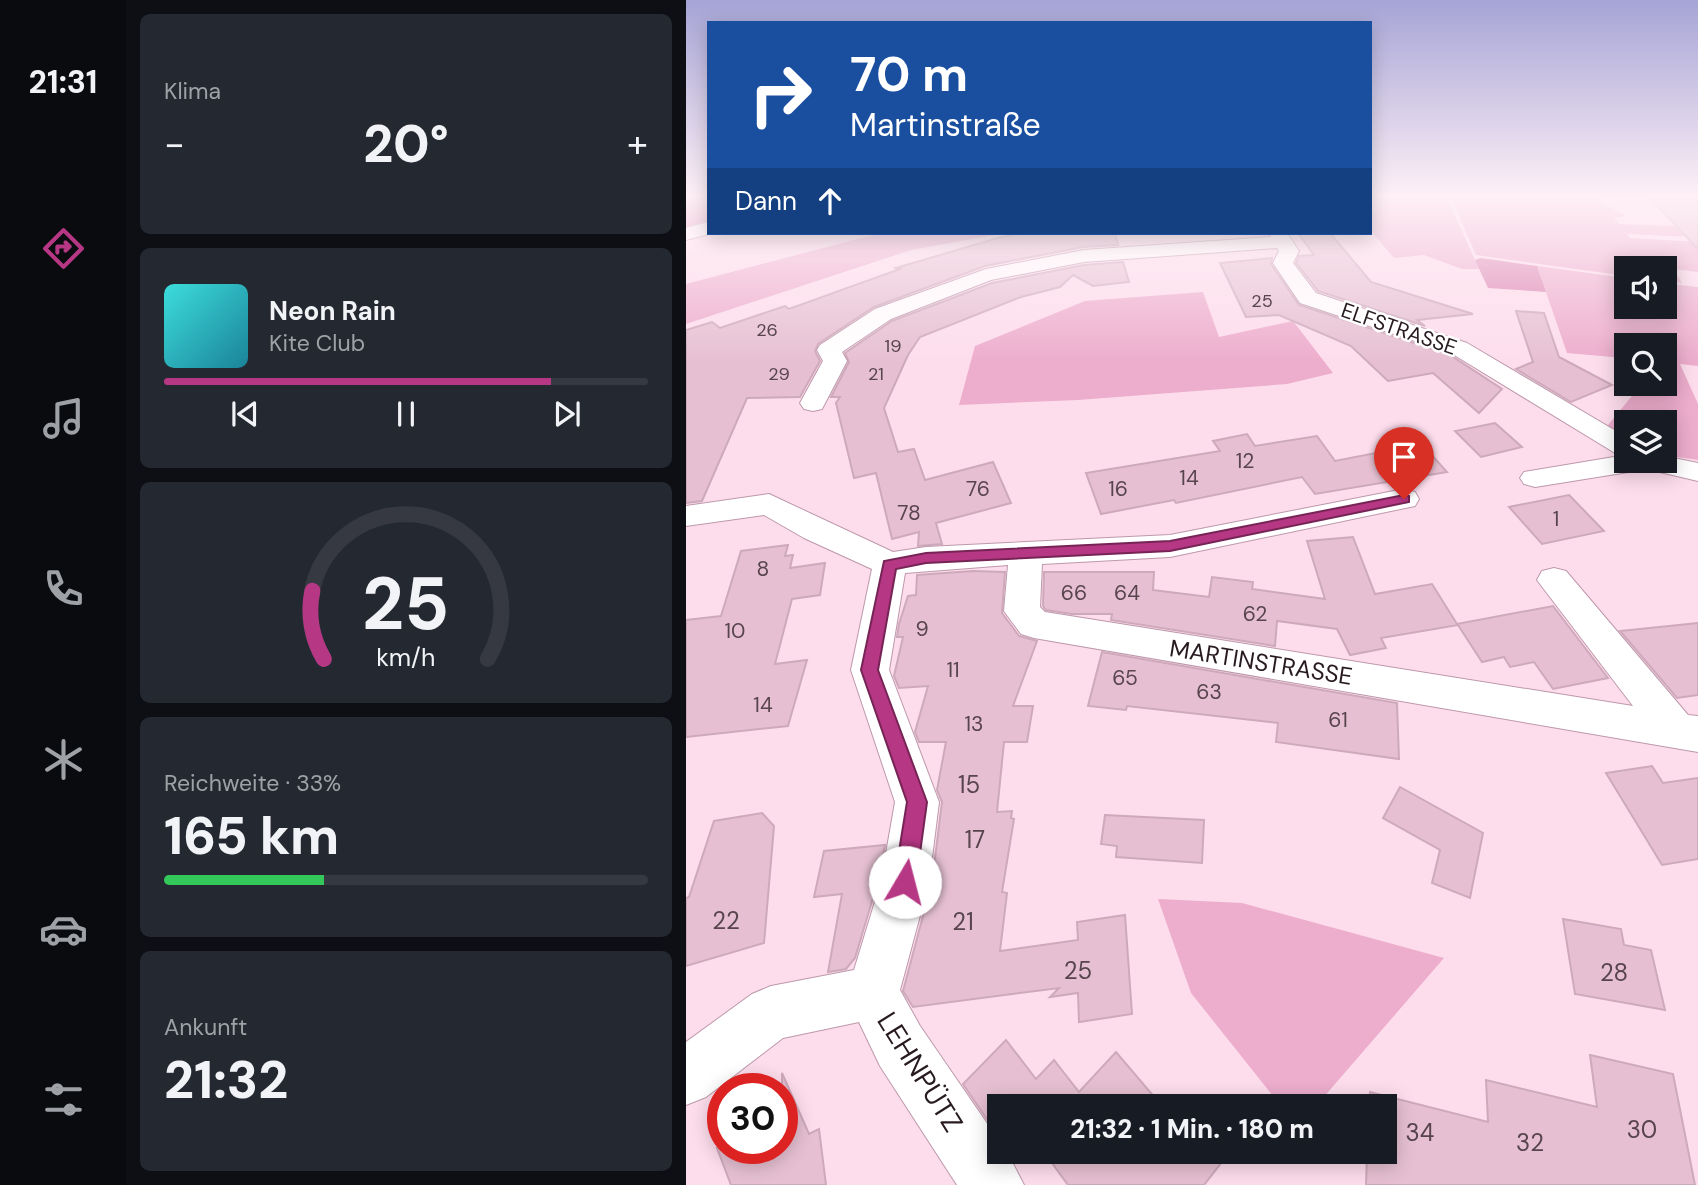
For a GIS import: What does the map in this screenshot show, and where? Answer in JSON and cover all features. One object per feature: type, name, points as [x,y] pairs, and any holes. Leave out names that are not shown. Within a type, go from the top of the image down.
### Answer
[{"type":"street","points":[[813,403],[835,361],[829,350],[883,314],[986,275],[1084,256],[1122,252]]},
{"type":"street","name":"ELFSTRASSE","points":[[1288,252],[1283,262],[1308,298],[1459,348],[1614,442]]},
{"type":"street","points":[[1535,478],[1614,466]]},
{"type":"street","points":[[1677,468],[1698,472]]},
{"type":"street","points":[[686,516],[769,504],[890,565],[926,558],[1170,546],[1404,499]]},
{"type":"street","name":"MARTINSTRASSE","points":[[1026,553],[1021,611],[1034,624],[1686,732]]},
{"type":"street","name":"LEHNPÜTZ","points":[[890,565],[870,670],[917,802],[905,882],[873,993],[900,1046],[993,1185]]},
{"type":"street","points":[[1554,580],[1686,732]]},
{"type":"street","name":"LEHNPÜTZ","points":[[686,1077],[771,1013],[873,993]]},
{"type":"shaded area","points":[[807,252],[904,252],[686,324],[686,284]]},
{"type":"shaded area","points":[[1389,252],[1471,252],[1479,269],[1462,269],[1424,255],[1394,258]]},
{"type":"shaded area","points":[[1475,252],[1698,252],[1698,272],[1677,269],[1677,256],[1614,256],[1614,274],[1476,255]]},
{"type":"shaded area","points":[[1481,258],[1537,266],[1546,292],[1488,288],[1475,260]]},
{"type":"shaded area","points":[[1537,266],[1614,276],[1614,319],[1677,319],[1677,285],[1698,287],[1698,366],[1680,364],[1698,404],[1698,460],[1677,457],[1677,410],[1620,410],[1632,396],[1677,396],[1677,333],[1614,333],[1614,357],[1567,353]]},
{"type":"shaded area","points":[[1203,292],[1219,337],[1293,321],[1333,373],[1287,384],[1078,400],[959,405],[975,346],[1085,301]]},
{"type":"shaded area","points":[[1614,418],[1614,436],[1604,430]]},
{"type":"shaded area","points":[[1158,899],[1242,903],[1444,958],[1326,1094],[1271,1094],[1191,993]]},
{"type":"building","points":[[949,252],[1056,252],[985,266],[874,307],[818,344],[815,351],[820,361],[800,397],[747,398],[702,501],[686,503],[686,330],[712,322],[720,328],[785,306],[789,309],[900,269],[896,268]]},
{"type":"building","points":[[1312,252],[1346,252],[1371,282],[1473,314],[1417,320],[1425,326],[1318,291],[1296,263],[1299,256],[1314,255]]},
{"type":"building","points":[[1272,258],[1271,264],[1299,305],[1450,355],[1502,389],[1479,413],[1433,373],[1388,381],[1351,346],[1279,315],[1246,317],[1220,263]]},
{"type":"building","points":[[1123,262],[1129,282],[1093,286],[1073,275],[1060,287],[1021,297],[920,337],[908,355],[884,408],[898,452],[914,449],[925,480],[993,462],[1011,503],[936,523],[942,544],[918,546],[919,532],[892,539],[876,473],[854,478],[836,403],[840,397],[831,397],[849,362],[845,353],[892,321],[992,283],[1084,265]]},
{"type":"building","points":[[1516,311],[1544,313],[1559,357],[1612,385],[1571,402],[1516,369],[1533,362]]},
{"type":"building","points":[[1495,423],[1522,447],[1481,457],[1455,431]]},
{"type":"building","points":[[1247,434],[1255,446],[1317,436],[1335,461],[1422,444],[1447,472],[1315,494],[1302,477],[1176,503],[1174,500],[1101,514],[1086,473],[1220,451],[1213,441]]},
{"type":"building","points":[[1569,495],[1604,531],[1542,544],[1509,507]]},
{"type":"building","points":[[1353,537],[1375,594],[1432,584],[1457,624],[1553,606],[1608,678],[1553,689],[1534,662],[1510,667],[1504,657],[1482,662],[1458,625],[1381,638],[1386,648],[1350,655],[1337,629],[1277,621],[1275,646],[1111,620],[1112,614],[1072,614],[1046,610],[1043,606],[1044,572],[1154,572],[1153,590],[1209,597],[1212,577],[1253,582],[1252,589],[1325,599],[1307,541]]},
{"type":"building","points":[[788,545],[785,556],[793,555],[790,568],[825,563],[820,595],[792,599],[775,664],[807,660],[788,726],[686,737],[686,620],[721,616],[741,551]]},
{"type":"building","points":[[1005,572],[1002,613],[1019,636],[1037,641],[1013,706],[1033,706],[1027,742],[1004,742],[997,812],[1012,811],[1011,818],[1014,819],[1002,892],[1007,893],[1000,951],[1078,940],[1077,922],[1125,915],[1132,1014],[1079,1022],[1078,993],[1050,997],[1059,988],[913,1007],[903,991],[932,882],[942,802],[937,790],[946,742],[919,742],[915,732],[928,686],[899,688],[894,676],[903,637],[897,637],[899,624],[908,596],[916,595],[917,575]]},
{"type":"building","points":[[1698,623],[1698,695],[1677,698],[1620,631]]},
{"type":"building","points":[[1102,652],[1397,703],[1399,759],[1276,742],[1278,723],[1127,706],[1126,710],[1088,706]]},
{"type":"building","points":[[1652,766],[1663,783],[1698,778],[1698,859],[1662,865],[1606,773]]},
{"type":"building","points":[[1400,787],[1483,833],[1470,898],[1432,883],[1440,850],[1383,818]]},
{"type":"building","points":[[762,813],[774,826],[764,943],[686,966],[686,898],[689,897],[714,821]]},
{"type":"building","points":[[1105,815],[1204,820],[1202,863],[1116,857],[1117,846],[1101,844]]},
{"type":"building","points":[[885,845],[878,881],[855,958],[846,969],[828,972],[842,894],[814,897],[824,851]]},
{"type":"building","points":[[1563,919],[1621,929],[1624,945],[1651,950],[1665,1010],[1575,994]]},
{"type":"building","points":[[1006,1040],[1036,1079],[1054,1060],[1079,1092],[1116,1052],[1152,1094],[987,1094],[987,1119],[963,1084]]},
{"type":"building","points":[[1590,1055],[1673,1074],[1695,1185],[1366,1185],[1367,1164],[1397,1164],[1397,1099],[1488,1122],[1486,1080],[1597,1107]]},
{"type":"building","points":[[798,1109],[809,1134],[819,1129],[826,1185],[731,1185],[723,1164],[798,1164]]},
{"type":"building","points":[[1053,1164],[1220,1164],[1204,1185],[1068,1185]]},
{"type":"route","points":[[905,882],[917,802],[870,670],[890,565],[926,558],[1170,546],[1404,499]]}]
